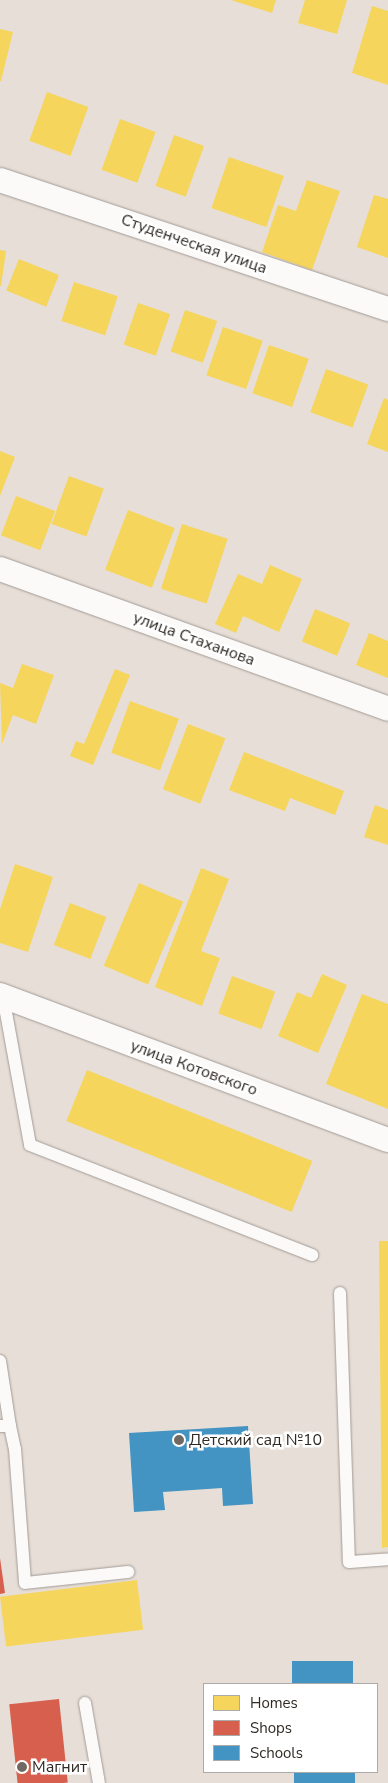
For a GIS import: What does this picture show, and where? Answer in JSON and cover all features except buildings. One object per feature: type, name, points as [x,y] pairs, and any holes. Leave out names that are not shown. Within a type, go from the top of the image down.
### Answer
[{"type":"street","name":"Студенческая улица","points":[[0,180],[388,309]]},
{"type":"street","name":"улица Стаханова","points":[[0,569],[388,709]]},
{"type":"street","name":"улица Котовского","points":[[2,996],[388,1140]]},
{"type":"lane","points":[[2,996],[30,1145],[312,1254]]},
{"type":"lane","points":[[340,1292],[349,1562],[388,1559]]},
{"type":"lane","points":[[0,1361],[5,1426],[24,1583],[128,1572]]},
{"type":"lane","points":[[85,1703],[98,1783]]},
{"type":"place","name":"Детский сад №10","points":[[179,1440]]},
{"type":"place","name":"Магнит","points":[[22,1767]]}]
